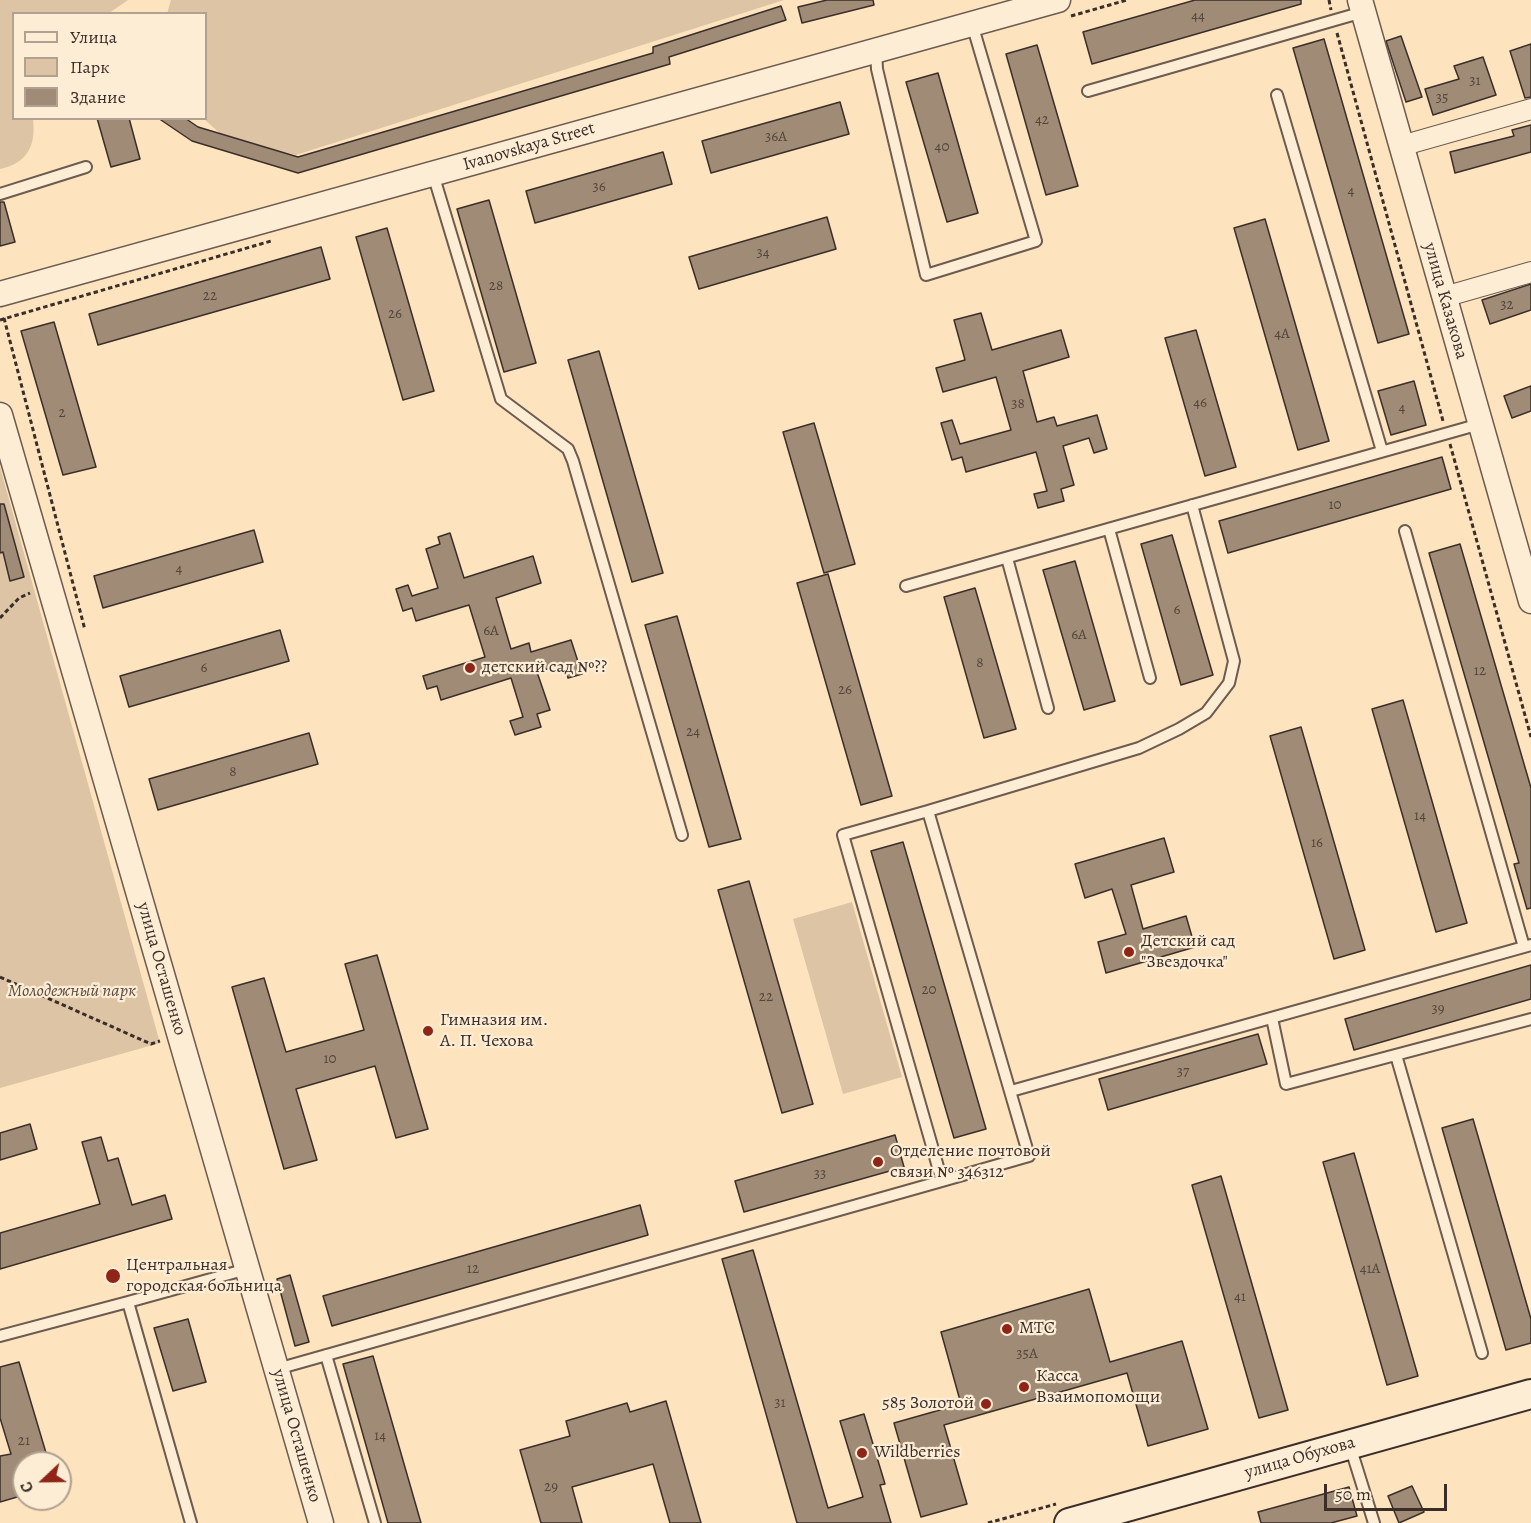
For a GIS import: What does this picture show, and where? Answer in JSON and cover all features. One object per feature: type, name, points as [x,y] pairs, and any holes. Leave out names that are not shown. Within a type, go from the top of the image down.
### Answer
[{"type":"main road","name":"улица Обухова","points":[[1069,1523],[1531,1394]]},
{"type":"street","name":"Ivanovskaya Street","points":[[0,294],[1058,0]]},
{"type":"street","name":"улица Казакова","points":[[1361,6],[1531,601]]},
{"type":"street","points":[[1401,146],[1531,109]]},
{"type":"street","points":[[1444,297],[1531,272]]},
{"type":"street","name":"улица Осташенко","points":[[0,415],[321,1523]]},
{"type":"lane","points":[[1088,91],[1334,19],[1361,6]]},
{"type":"lane","points":[[876,51],[877,69],[926,275],[1036,241],[972,24]]},
{"type":"lane","points":[[1277,95],[1382,452]]},
{"type":"lane","points":[[0,194],[86,167]]},
{"type":"lane","points":[[433,174],[501,399],[568,449],[573,461],[682,835]]},
{"type":"lane","points":[[906,586],[1480,423]]},
{"type":"lane","points":[[942,1181],[843,836],[1139,748],[1206,713],[1229,683],[1234,661],[1192,505]]},
{"type":"lane","points":[[1109,529],[1150,678]]},
{"type":"lane","points":[[1011,1091],[1528,946],[1405,531]]},
{"type":"lane","points":[[1006,558],[1048,708]]},
{"type":"lane","points":[[277,1369],[1029,1156],[928,811]]},
{"type":"lane","points":[[1272,1018],[1286,1084],[1531,1019]]},
{"type":"lane","points":[[1396,1055],[1482,1353]]},
{"type":"lane","points":[[0,1336],[248,1269]]},
{"type":"lane","points":[[128,1302],[190,1523]]},
{"type":"lane","points":[[326,1355],[375,1523]]},
{"type":"lane","points":[[1349,1444],[1374,1523]]},
{"type":"path","points":[[1329,0],[1531,737]]},
{"type":"path","points":[[0,618],[19,598],[49,585]]},
{"type":"path","points":[[0,977],[151,1044]]},
{"type":"green space","points":[[0,0],[128,0],[110,12],[12,12],[12,120],[33,120],[34,128],[31,145],[24,157],[0,169]]},
{"type":"green space","points":[[171,0],[784,0],[296,155],[225,138],[205,120],[207,120],[207,12],[168,12]]},
{"type":"green space","name":"Молодежный парк","points":[[0,467],[160,1043],[0,1088]]},
{"type":"green space","points":[[852,902],[902,1077],[843,1094],[793,919]]},
{"type":"building","points":[[827,0],[873,0],[874,5],[802,23],[798,7]]},
{"type":"building","points":[[1195,0],[1301,0],[1301,4],[1092,64],[1083,32]]},
{"type":"building","points":[[781,6],[786,20],[669,57],[670,64],[298,173],[192,141],[161,120],[188,120],[198,127],[298,157],[653,53],[653,47]]},
{"type":"building","points":[[1401,36],[1422,97],[1406,102],[1386,41]]},
{"type":"building","points":[[1324,39],[1409,334],[1378,343],[1293,48]]},
{"type":"building","points":[[1531,44],[1531,97],[1525,98],[1510,51]]},
{"type":"building","points":[[1037,45],[1078,186],[1046,195],[1006,54]]},
{"type":"building","points":[[1483,57],[1496,95],[1433,115],[1425,89],[1459,79],[1454,66]]},
{"type":"building","points":[[938,73],[978,213],[947,222],[906,82]]},
{"type":"building","points":[[840,102],[849,134],[711,173],[702,141]]},
{"type":"building","points":[[98,120],[130,120],[140,159],[111,167]]},
{"type":"building","points":[[1531,125],[1531,152],[1455,173],[1450,152],[1514,136],[1512,130]]},
{"type":"building","points":[[663,152],[672,184],[535,223],[526,191]]},
{"type":"building","points":[[489,200],[536,363],[504,372],[457,209]]},
{"type":"building","points":[[0,202],[4,202],[15,242],[0,246]]},
{"type":"building","points":[[827,217],[836,249],[699,289],[689,257]]},
{"type":"building","points":[[1265,219],[1329,441],[1298,450],[1234,228]]},
{"type":"building","points":[[387,228],[434,391],[403,400],[356,237]]},
{"type":"building","points":[[321,247],[330,279],[98,345],[89,314]]},
{"type":"building","points":[[1531,284],[1531,310],[1490,324],[1482,300]]},
{"type":"building","points":[[981,313],[992,350],[1061,330],[1069,357],[1023,371],[1037,422],[1054,417],[1057,426],[1097,415],[1107,449],[1094,453],[1089,438],[1063,446],[1074,485],[1061,489],[1064,501],[1038,508],[1034,494],[1047,491],[1036,452],[966,472],[962,457],[952,460],[941,423],[952,420],[960,444],[1011,430],[996,377],[943,392],[936,368],[965,360],[954,320]]},
{"type":"building","points":[[54,322],[96,467],[63,475],[21,331]]},
{"type":"building","points":[[1196,330],[1236,467],[1205,476],[1165,338]]},
{"type":"building","points":[[599,351],[663,573],[632,582],[568,360]]},
{"type":"building","points":[[1414,381],[1426,425],[1391,435],[1378,391]]},
{"type":"building","points":[[1531,386],[1531,411],[1512,418],[1504,396]]},
{"type":"building","points":[[814,423],[855,564],[824,573],[783,432]]},
{"type":"building","points":[[1442,457],[1451,489],[1228,553],[1219,521]]},
{"type":"building","points":[[0,504],[4,504],[24,577],[10,581],[3,552],[0,553]]},
{"type":"building","points":[[254,530],[263,562],[103,608],[94,576]]},
{"type":"building","points":[[450,533],[464,578],[533,556],[541,583],[496,598],[511,649],[529,643],[531,652],[571,640],[582,674],[568,678],[564,664],[537,672],[550,710],[537,714],[541,727],[515,735],[510,721],[523,717],[511,678],[441,700],[437,686],[427,689],[423,676],[485,657],[469,605],[416,621],[412,608],[403,611],[396,589],[408,585],[412,596],[438,588],[426,549],[440,544],[438,537]]},
{"type":"building","points":[[1172,535],[1213,675],[1181,685],[1141,544]]},
{"type":"building","points":[[1460,544],[1531,788],[1531,908],[1527,909],[1514,864],[1519,863],[1429,553]]},
{"type":"building","points":[[1075,561],[1115,701],[1084,710],[1043,570]]},
{"type":"building","points":[[828,574],[892,796],[861,805],[797,583]]},
{"type":"building","points":[[975,588],[1016,729],[984,738],[944,597]]},
{"type":"building","points":[[677,616],[741,839],[709,847],[645,625]]},
{"type":"building","points":[[280,630],[289,661],[129,707],[120,676]]},
{"type":"building","points":[[1403,700],[1467,923],[1436,932],[1372,709]]},
{"type":"building","points":[[1301,727],[1365,950],[1334,959],[1270,736]]},
{"type":"building","points":[[309,733],[318,764],[158,810],[149,779]]},
{"type":"building","points":[[1164,838],[1174,872],[1131,885],[1143,929],[1186,916],[1195,947],[1106,973],[1098,942],[1126,934],[1112,889],[1085,898],[1075,864]]},
{"type":"building","points":[[903,842],[986,1129],[954,1138],[871,851]]},
{"type":"building","points":[[749,881],[813,1104],[782,1113],[718,890]]},
{"type":"building","points":[[377,955],[428,1129],[396,1138],[375,1066],[296,1089],[317,1160],[284,1169],[232,987],[264,978],[286,1052],[364,1030],[345,964]]},
{"type":"building","points":[[1531,965],[1531,999],[1354,1050],[1345,1019]]},
{"type":"building","points":[[1258,1034],[1267,1064],[1108,1110],[1099,1079]]},
{"type":"building","points":[[1473,1119],[1531,1319],[1531,1343],[1506,1350],[1442,1128]]},
{"type":"building","points":[[30,1124],[37,1149],[0,1160],[0,1133]]},
{"type":"building","points":[[895,1135],[904,1167],[744,1212],[735,1181]]},
{"type":"building","points":[[101,1137],[108,1161],[118,1158],[132,1205],[165,1195],[172,1219],[0,1269],[0,1233],[100,1204],[82,1142]]},
{"type":"building","points":[[1354,1153],[1418,1376],[1387,1385],[1323,1162]]},
{"type":"building","points":[[1221,1176],[1288,1410],[1259,1418],[1192,1185]]},
{"type":"building","points":[[640,1205],[648,1235],[332,1326],[323,1296]]},
{"type":"building","points":[[753,1250],[828,1508],[863,1497],[840,1421],[864,1414],[885,1484],[880,1485],[891,1523],[797,1523],[722,1259]]},
{"type":"building","points":[[290,1275],[309,1342],[295,1346],[277,1279]]},
{"type":"building","points":[[1089,1289],[1110,1362],[1182,1341],[1208,1429],[1148,1446],[1127,1373],[944,1425],[967,1504],[921,1517],[894,1423],[961,1404],[941,1332]]},
{"type":"building","points":[[188,1319],[206,1382],[173,1391],[154,1328]]},
{"type":"building","points":[[373,1356],[421,1523],[388,1523],[343,1364]]},
{"type":"building","points":[[19,1362],[45,1451],[12,1451],[12,1498],[0,1502],[0,1456],[11,1454],[0,1418],[0,1367]]},
{"type":"building","points":[[666,1401],[701,1523],[670,1523],[653,1464],[572,1487],[582,1523],[541,1523],[520,1450],[570,1436],[566,1421],[627,1403],[630,1412]]},
{"type":"building","points":[[1412,1486],[1424,1512],[1399,1523],[1388,1496]]},
{"type":"building","points":[[1349,1487],[1357,1516],[1331,1523],[1261,1523],[1258,1512]]},
{"type":"place","name":"детский сад №??","points":[[470,668]]},
{"type":"place","name":"Детский сад \"Звездочка\"","points":[[1129,952]]},
{"type":"place","name":"Гимназия им. А. П. Чехова","points":[[428,1031]]},
{"type":"place","name":"Отделение почтовой связи № 346312","points":[[878,1162]]},
{"type":"place","name":"Центральная городская больница","points":[[113,1276]]},
{"type":"place","name":"МТС","points":[[1007,1329]]},
{"type":"place","name":"Касса Взаимопомощи","points":[[1024,1387]]},
{"type":"place","name":"585 Золотой","points":[[986,1404]]},
{"type":"place","name":"Wildberries","points":[[862,1453]]}]
